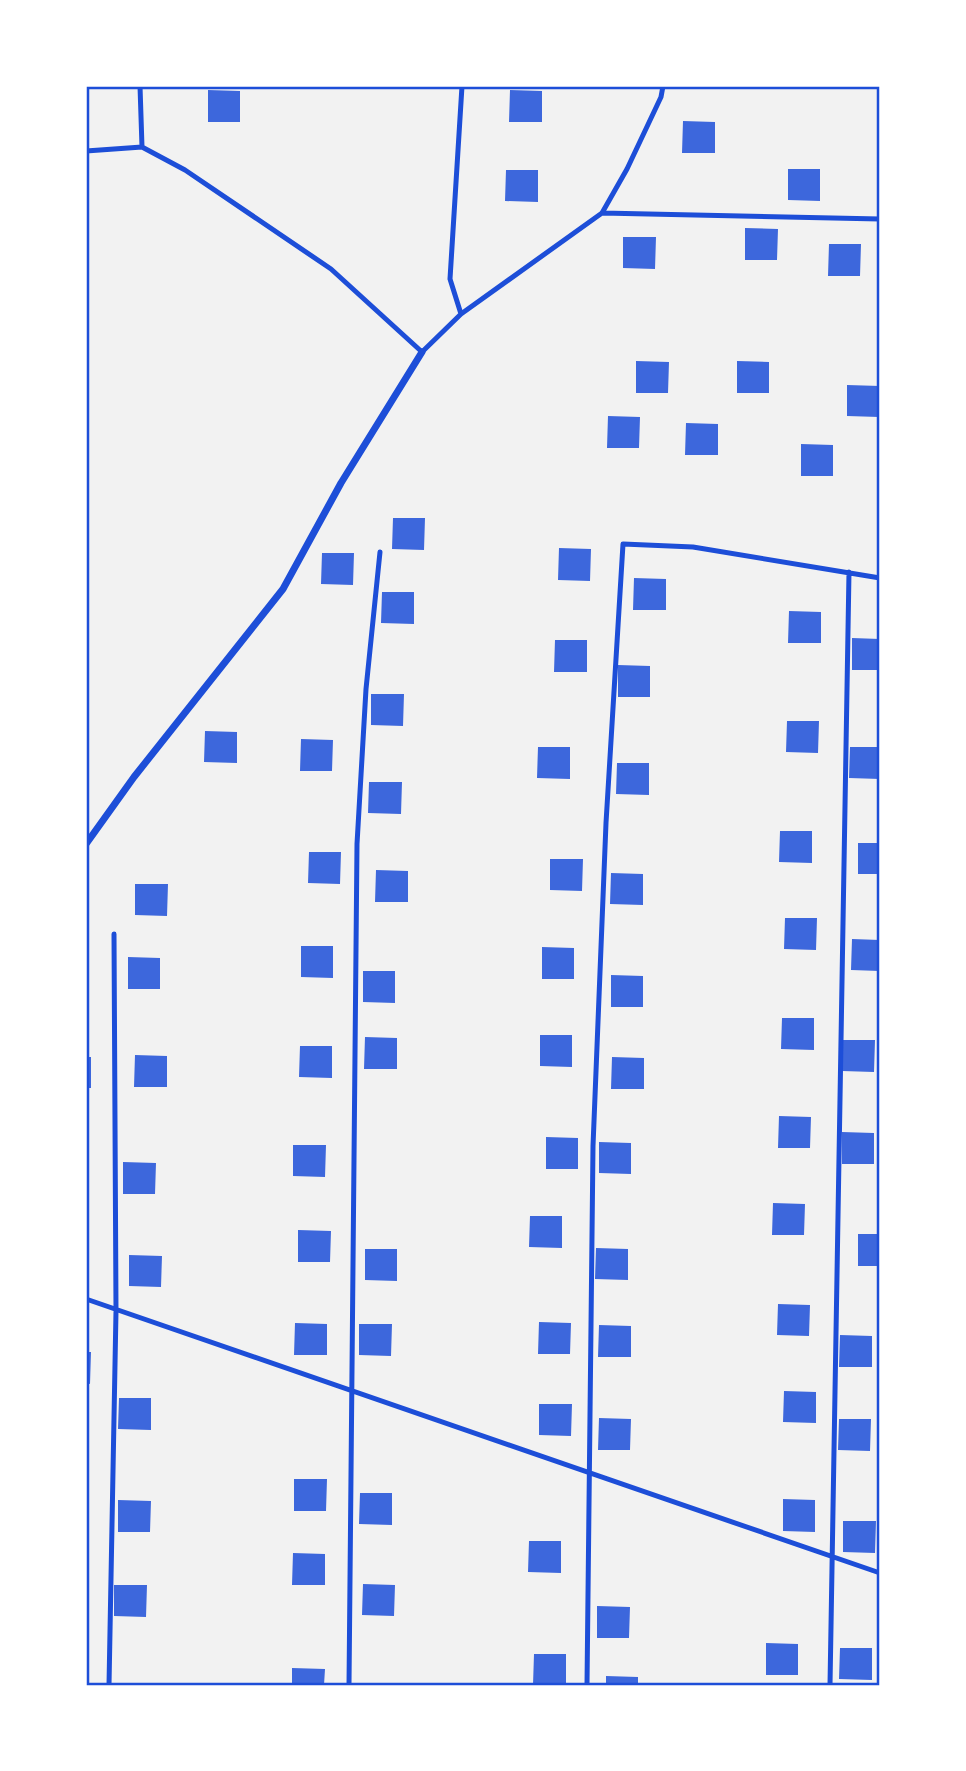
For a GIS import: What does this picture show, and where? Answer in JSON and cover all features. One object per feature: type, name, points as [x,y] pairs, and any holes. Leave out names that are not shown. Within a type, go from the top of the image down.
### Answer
[{"type":"street","points":[[86,844],[134,777],[283,589],[341,483],[422,352]]},
{"type":"lane","points":[[140,86],[142,147]]},
{"type":"lane","points":[[461,314],[450,279],[462,86]]},
{"type":"lane","points":[[86,151],[142,147],[184,170],[331,269],[422,352],[461,314],[602,213],[627,169],[661,97],[663,86]]},
{"type":"lane","points":[[602,213],[880,219]]},
{"type":"lane","points":[[587,1685],[593,1146],[606,823],[623,544],[693,548],[880,578]]},
{"type":"lane","points":[[349,1685],[357,844],[366,689],[380,552]]},
{"type":"lane","points":[[830,1685],[830,1555],[849,572]]},
{"type":"lane","points":[[108,1685],[116,1311],[114,934]]},
{"type":"lane","points":[[86,1299],[880,1573]]},
{"type":"building","points":[[208,90],[240,91],[240,122],[208,122]]},
{"type":"building","points":[[510,90],[542,91],[542,122],[509,122]]},
{"type":"building","points":[[683,121],[715,122],[715,153],[682,153]]},
{"type":"building","points":[[788,169],[820,169],[820,201],[788,200]]},
{"type":"building","points":[[506,170],[538,170],[538,202],[505,201]]},
{"type":"building","points":[[745,228],[778,229],[777,260],[745,260]]},
{"type":"building","points":[[623,237],[656,237],[655,269],[623,268]]},
{"type":"building","points":[[829,244],[861,244],[860,276],[828,276]]},
{"type":"building","points":[[636,361],[669,362],[668,393],[636,393]]},
{"type":"building","points":[[737,361],[769,362],[769,393],[737,393]]},
{"type":"building","points":[[847,385],[880,386],[879,417],[847,416]]},
{"type":"building","points":[[608,416],[640,417],[639,448],[607,448]]},
{"type":"building","points":[[686,423],[718,424],[718,455],[685,455]]},
{"type":"building","points":[[801,444],[833,445],[833,476],[801,476]]},
{"type":"building","points":[[393,518],[425,518],[424,550],[392,549]]},
{"type":"building","points":[[559,548],[591,549],[590,581],[558,580]]},
{"type":"building","points":[[322,553],[354,553],[353,585],[321,584]]},
{"type":"building","points":[[634,578],[666,579],[666,610],[633,610]]},
{"type":"building","points":[[382,592],[414,592],[414,624],[381,623]]},
{"type":"building","points":[[789,611],[821,612],[821,643],[788,643]]},
{"type":"building","points":[[852,638],[880,639],[880,670],[852,670]]},
{"type":"building","points":[[555,640],[587,640],[587,672],[554,672]]},
{"type":"building","points":[[618,665],[650,666],[650,697],[618,697]]},
{"type":"building","points":[[371,694],[404,694],[403,726],[371,725]]},
{"type":"building","points":[[787,721],[819,721],[818,753],[786,752]]},
{"type":"building","points":[[205,731],[237,732],[237,763],[204,762]]},
{"type":"building","points":[[301,739],[333,740],[332,771],[300,771]]},
{"type":"building","points":[[538,747],[570,747],[570,779],[537,778]]},
{"type":"building","points":[[850,747],[880,747],[880,779],[849,778]]},
{"type":"building","points":[[617,763],[649,763],[649,795],[616,794]]},
{"type":"building","points":[[369,782],[402,782],[401,814],[368,813]]},
{"type":"building","points":[[780,831],[812,831],[812,863],[779,862]]},
{"type":"building","points":[[858,843],[880,843],[880,874],[858,874]]},
{"type":"building","points":[[309,852],[341,852],[340,884],[308,883]]},
{"type":"building","points":[[550,859],[583,859],[582,891],[550,890]]},
{"type":"building","points":[[376,870],[408,871],[408,902],[375,902]]},
{"type":"building","points":[[611,873],[643,874],[643,905],[610,904]]},
{"type":"building","points":[[135,884],[168,884],[167,916],[135,915]]},
{"type":"building","points":[[785,918],[817,918],[816,950],[784,949]]},
{"type":"building","points":[[852,939],[880,940],[880,971],[851,970]]},
{"type":"building","points":[[301,946],[333,946],[333,978],[301,977]]},
{"type":"building","points":[[542,947],[574,948],[574,979],[542,979]]},
{"type":"building","points":[[128,957],[160,958],[160,989],[128,989]]},
{"type":"building","points":[[363,971],[395,971],[395,1003],[363,1002]]},
{"type":"building","points":[[611,975],[643,976],[643,1007],[611,1007]]},
{"type":"building","points":[[782,1018],[814,1018],[814,1050],[781,1049]]},
{"type":"building","points":[[540,1035],[572,1035],[572,1067],[540,1066]]},
{"type":"building","points":[[365,1037],[397,1038],[397,1069],[364,1069]]},
{"type":"building","points":[[842,1040],[875,1040],[874,1072],[842,1071]]},
{"type":"building","points":[[300,1046],[332,1046],[332,1078],[299,1077]]},
{"type":"building","points":[[135,1055],[167,1056],[167,1087],[134,1087]]},
{"type":"building","points":[[86,1057],[91,1057],[91,1088],[86,1088]]},
{"type":"building","points":[[612,1057],[644,1058],[644,1089],[611,1089]]},
{"type":"building","points":[[779,1116],[811,1117],[810,1148],[778,1148]]},
{"type":"building","points":[[842,1132],[874,1133],[874,1164],[842,1164]]},
{"type":"building","points":[[546,1137],[578,1138],[578,1169],[546,1169]]},
{"type":"building","points":[[599,1142],[631,1143],[631,1174],[599,1173]]},
{"type":"building","points":[[293,1145],[326,1145],[325,1177],[293,1176]]},
{"type":"building","points":[[123,1162],[156,1163],[155,1194],[123,1194]]},
{"type":"building","points":[[773,1203],[805,1204],[804,1235],[772,1235]]},
{"type":"building","points":[[530,1216],[562,1216],[562,1248],[529,1247]]},
{"type":"building","points":[[298,1230],[331,1231],[330,1262],[298,1262]]},
{"type":"building","points":[[858,1234],[880,1234],[880,1266],[858,1266]]},
{"type":"building","points":[[596,1248],[628,1249],[628,1280],[595,1279]]},
{"type":"building","points":[[365,1249],[397,1249],[397,1281],[365,1280]]},
{"type":"building","points":[[129,1255],[162,1256],[161,1287],[129,1286]]},
{"type":"building","points":[[778,1304],[810,1305],[809,1336],[777,1335]]},
{"type":"building","points":[[539,1322],[571,1323],[570,1354],[538,1354]]},
{"type":"building","points":[[295,1323],[327,1324],[327,1355],[294,1355]]},
{"type":"building","points":[[359,1324],[392,1324],[391,1356],[359,1355]]},
{"type":"building","points":[[599,1325],[631,1326],[631,1357],[598,1357]]},
{"type":"building","points":[[840,1335],[872,1336],[872,1367],[839,1367]]},
{"type":"building","points":[[86,1352],[91,1352],[90,1384],[86,1383]]},
{"type":"building","points":[[784,1391],[816,1392],[816,1423],[783,1422]]},
{"type":"building","points":[[119,1398],[151,1398],[151,1430],[118,1429]]},
{"type":"building","points":[[539,1404],[572,1404],[571,1436],[539,1435]]},
{"type":"building","points":[[599,1418],[631,1419],[630,1450],[598,1450]]},
{"type":"building","points":[[839,1419],[871,1419],[870,1451],[838,1450]]},
{"type":"building","points":[[294,1479],[327,1479],[326,1511],[294,1511]]},
{"type":"building","points":[[360,1493],[392,1493],[392,1525],[359,1524]]},
{"type":"building","points":[[783,1499],[815,1500],[815,1532],[783,1531]]},
{"type":"building","points":[[118,1500],[151,1501],[150,1532],[118,1532]]},
{"type":"building","points":[[843,1521],[876,1521],[875,1553],[843,1552]]},
{"type":"building","points":[[529,1541],[561,1541],[561,1573],[528,1572]]},
{"type":"building","points":[[293,1553],[325,1554],[325,1585],[292,1585]]},
{"type":"building","points":[[363,1584],[395,1585],[394,1616],[362,1615]]},
{"type":"building","points":[[114,1585],[147,1585],[146,1617],[114,1616]]},
{"type":"building","points":[[597,1606],[630,1607],[629,1638],[597,1638]]},
{"type":"building","points":[[766,1643],[798,1644],[798,1675],[766,1675]]},
{"type":"building","points":[[840,1648],[872,1648],[872,1680],[839,1679]]},
{"type":"building","points":[[534,1654],[566,1654],[566,1685],[533,1685]]},
{"type":"building","points":[[292,1668],[325,1669],[324,1685],[292,1685]]},
{"type":"building","points":[[606,1676],[638,1677],[638,1685],[606,1685]]}]
